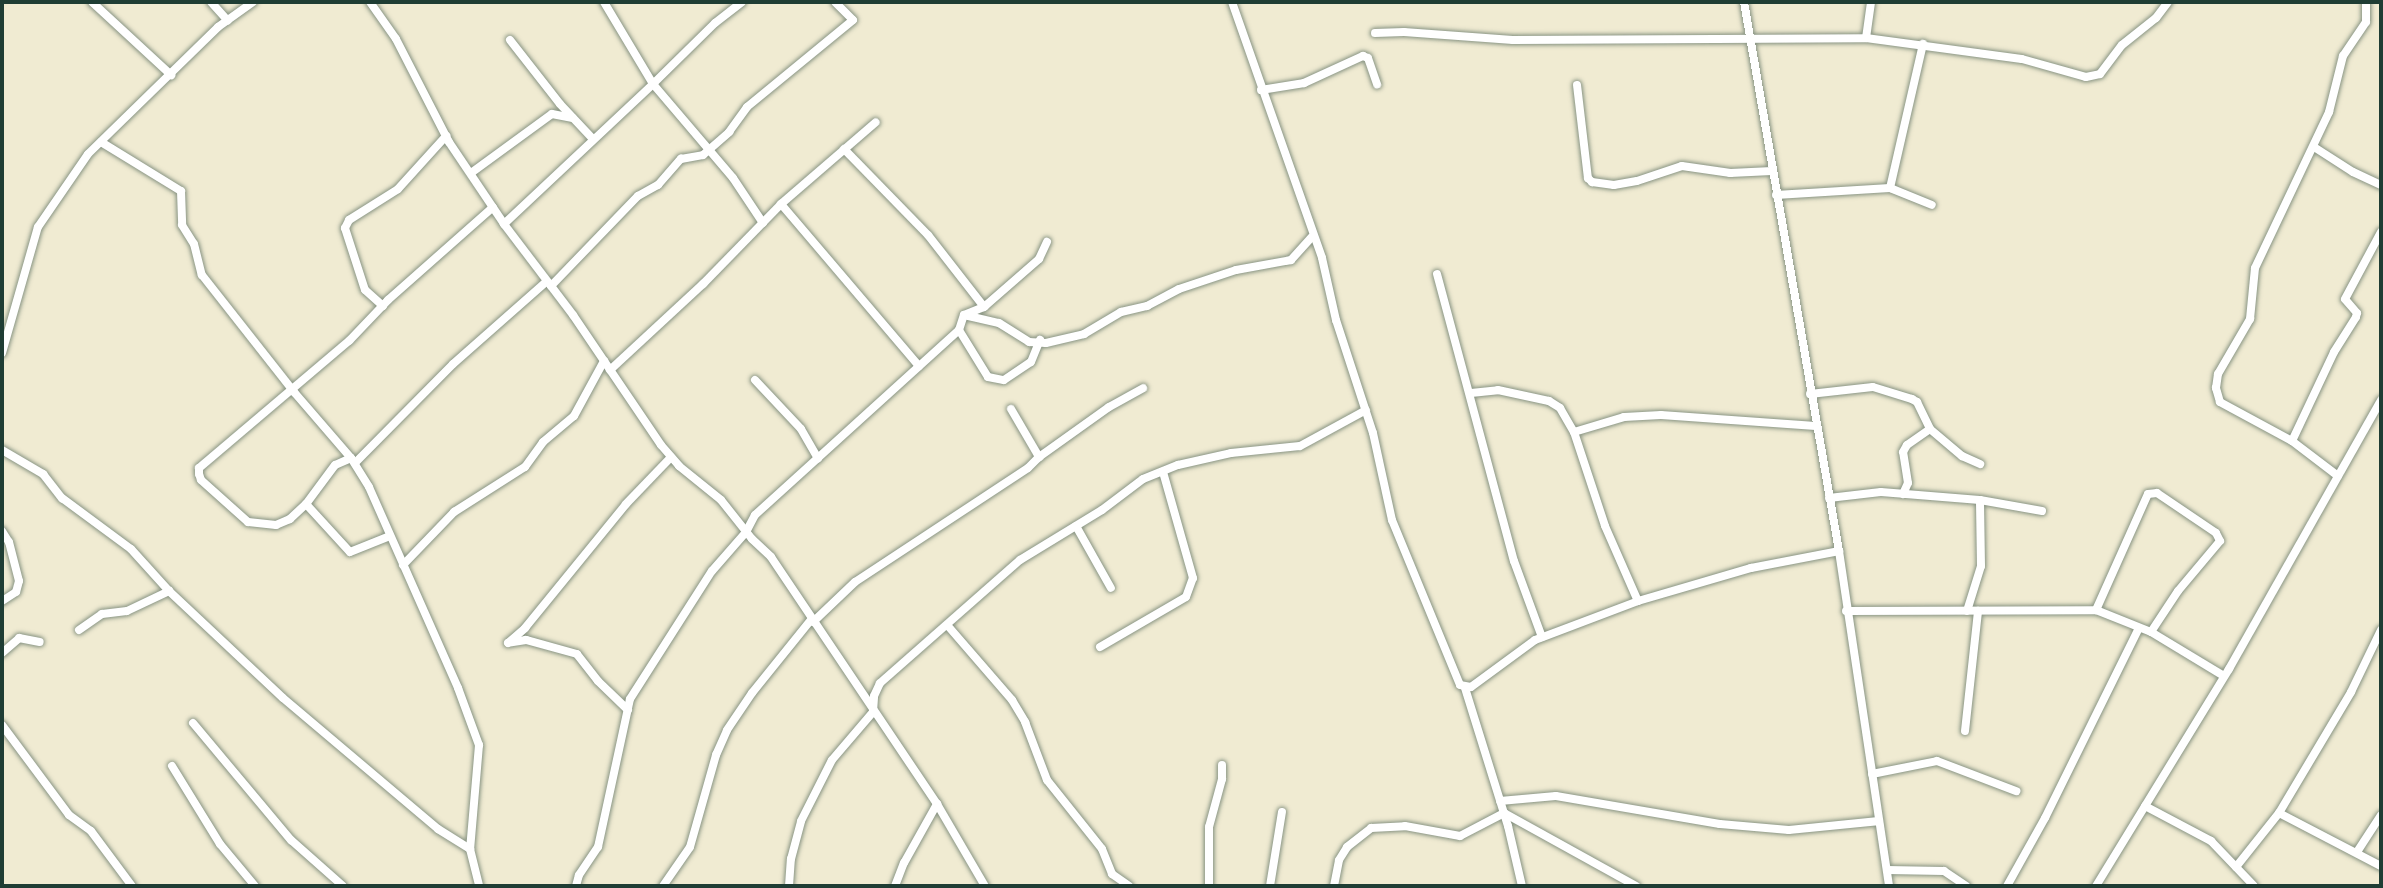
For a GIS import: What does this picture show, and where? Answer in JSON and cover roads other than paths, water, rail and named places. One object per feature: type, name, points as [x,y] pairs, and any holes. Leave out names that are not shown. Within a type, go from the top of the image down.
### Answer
[{"type":"street","points":[[92,2],[171,75]]},
{"type":"street","points":[[211,2],[228,20]]},
{"type":"street","points":[[2,353],[38,228],[88,154],[228,20],[253,2]]},
{"type":"street","points":[[370,2],[396,38],[446,136],[504,224],[671,457],[721,500],[746,532],[771,557],[937,804],[985,886]]},
{"type":"street","points":[[604,2],[653,84],[733,178],[763,223]]},
{"type":"street","points":[[504,224],[715,23],[742,2]]},
{"type":"street","points":[[493,207],[383,306],[349,341],[199,468],[201,480],[240,517],[254,525],[282,524],[306,504],[335,465],[353,460],[453,364],[549,284],[638,196],[658,185],[676,162],[697,157],[708,150],[729,132],[747,107],[853,20],[835,2]]},
{"type":"street","points":[[1232,2],[1312,237],[1322,258],[1336,320],[1366,410],[1392,520],[1460,685],[1465,688],[1504,813],[1521,886]]},
{"type":"street","points":[[1744,2],[1839,551],[1889,886]]},
{"type":"street","points":[[1866,38],[1871,2]]},
{"type":"street","points":[[1376,33],[1404,32],[1513,40],[1866,38],[2022,59],[2086,77],[2100,74],[2122,45],[2156,18],[2168,2]]},
{"type":"street","points":[[2337,476],[2292,442],[2220,402],[2217,380],[2250,318],[2255,268],[2334,100],[2343,56],[2366,22],[2366,2]]},
{"type":"street","points":[[510,40],[593,139]]},
{"type":"street","points":[[1889,188],[1923,44]]},
{"type":"street","points":[[1261,90],[1304,83],[1363,56],[1368,58],[1377,85]]},
{"type":"street","points":[[1577,85],[1588,178],[1592,182],[1614,184],[1637,181],[1682,166],[1730,173],[1772,171]]},
{"type":"street","points":[[471,173],[552,114],[573,118]]},
{"type":"street","points":[[610,370],[781,204],[876,122]]},
{"type":"street","points":[[383,306],[365,290],[345,228],[349,220],[398,189],[446,136]]},
{"type":"street","points":[[101,142],[181,191],[183,225],[194,244],[202,275],[291,388],[353,460],[403,565],[479,745],[470,849],[479,886]]},
{"type":"street","points":[[2314,147],[2353,172],[2381,185]]},
{"type":"street","points":[[845,149],[928,235],[984,307]]},
{"type":"street","points":[[1776,195],[1889,188],[1932,205]]},
{"type":"street","points":[[781,204],[919,366]]},
{"type":"street","points":[[2292,442],[2334,352],[2357,313],[2345,299],[2381,232]]},
{"type":"street","points":[[964,315],[999,323],[1029,342],[1046,343],[1084,334],[1121,312],[1147,306],[1179,289],[1236,271],[1291,260],[1312,237]]},
{"type":"street","points":[[576,886],[579,875],[598,847],[628,710],[640,680],[712,571],[746,532],[755,515],[958,330],[964,315],[984,307],[1039,259],[1047,242]]},
{"type":"street","points":[[1437,274],[1514,561],[1542,637]]},
{"type":"street","points":[[958,330],[988,377],[1004,380],[1020,372],[1031,362],[1040,341]]},
{"type":"street","points":[[403,565],[454,512],[526,467],[543,442],[574,416],[604,361]]},
{"type":"street","points":[[755,380],[801,429],[818,459]]},
{"type":"street","points":[[663,886],[690,848],[716,755],[727,730],[752,693],[812,621],[855,582],[994,492],[1109,407],[1143,388]]},
{"type":"street","points":[[1810,394],[1882,389],[1917,402],[1930,429],[1962,456],[1980,464]]},
{"type":"street","points":[[1471,393],[1493,390],[1549,401],[1560,408],[1574,432],[1601,514],[1638,601]]},
{"type":"street","points":[[2096,886],[2224,676],[2381,400]]},
{"type":"street","points":[[1011,409],[1038,457]]},
{"type":"street","points":[[789,886],[791,859],[801,821],[832,760],[873,712],[874,696],[880,683],[1020,560],[1076,526],[1133,485],[1163,472],[1231,453],[1300,446],[1366,410]]},
{"type":"street","points":[[1574,432],[1624,417],[1661,415],[1816,426]]},
{"type":"street","points":[[1903,494],[1908,483],[1903,452],[1907,445],[1930,429]]},
{"type":"street","points":[[2,450],[43,474],[62,498],[131,549],[169,591],[283,698],[438,829],[470,849]]},
{"type":"street","points":[[628,710],[598,681],[577,654],[526,640],[508,643],[525,628],[626,503],[671,457]]},
{"type":"street","points":[[1100,647],[1178,603],[1186,597],[1193,578],[1163,472]]},
{"type":"street","points":[[1829,498],[1869,492],[1903,494],[1980,500],[2042,511]]},
{"type":"street","points":[[2096,611],[2148,494],[2157,493],[2216,533],[2220,541],[2178,591],[2151,632]]},
{"type":"street","points":[[1967,611],[1980,566],[1980,500]]},
{"type":"street","points":[[306,504],[337,534],[347,551],[357,552],[390,536]]},
{"type":"street","points":[[1076,526],[1111,588]]},
{"type":"street","points":[[2,531],[9,542],[19,581],[16,592],[2,601]]},
{"type":"street","points":[[1465,688],[1542,637],[1638,601],[1751,568],[1839,551]]},
{"type":"street","points":[[79,630],[102,614],[127,611],[169,591]]},
{"type":"street","points":[[1846,611],[2096,611],[2151,632],[2224,676]]},
{"type":"street","points":[[1965,731],[1978,611]]},
{"type":"street","points":[[948,626],[1013,700],[1025,722],[1047,780],[1102,849],[1112,874],[1129,886]]},
{"type":"street","points":[[2007,886],[2045,818],[2139,628]]},
{"type":"street","points":[[2236,867],[2279,813],[2351,691],[2381,630]]},
{"type":"street","points":[[2,653],[19,638],[40,642]]},
{"type":"street","points":[[193,723],[290,840],[343,886]]},
{"type":"street","points":[[2,725],[69,815],[91,831],[132,886]]},
{"type":"street","points":[[1872,775],[1937,761],[2016,791]]},
{"type":"street","points":[[1209,886],[1209,827],[1222,779],[1222,765]]},
{"type":"street","points":[[172,766],[220,844],[255,886]]},
{"type":"street","points":[[1500,801],[1536,795],[1556,796],[1720,824],[1789,830],[1879,821]]},
{"type":"street","points":[[895,886],[904,863],[937,804]]},
{"type":"street","points":[[2145,806],[2197,831],[2254,886]]},
{"type":"street","points":[[1270,886],[1282,812]]},
{"type":"street","points":[[1334,886],[1339,860],[1347,847],[1371,828],[1405,826],[1460,836],[1504,813]]},
{"type":"street","points":[[1504,813],[1636,886]]},
{"type":"street","points":[[2279,813],[2381,866]]},
{"type":"street","points":[[2357,852],[2381,815]]},
{"type":"street","points":[[1887,870],[1944,871],[1966,886]]}]
